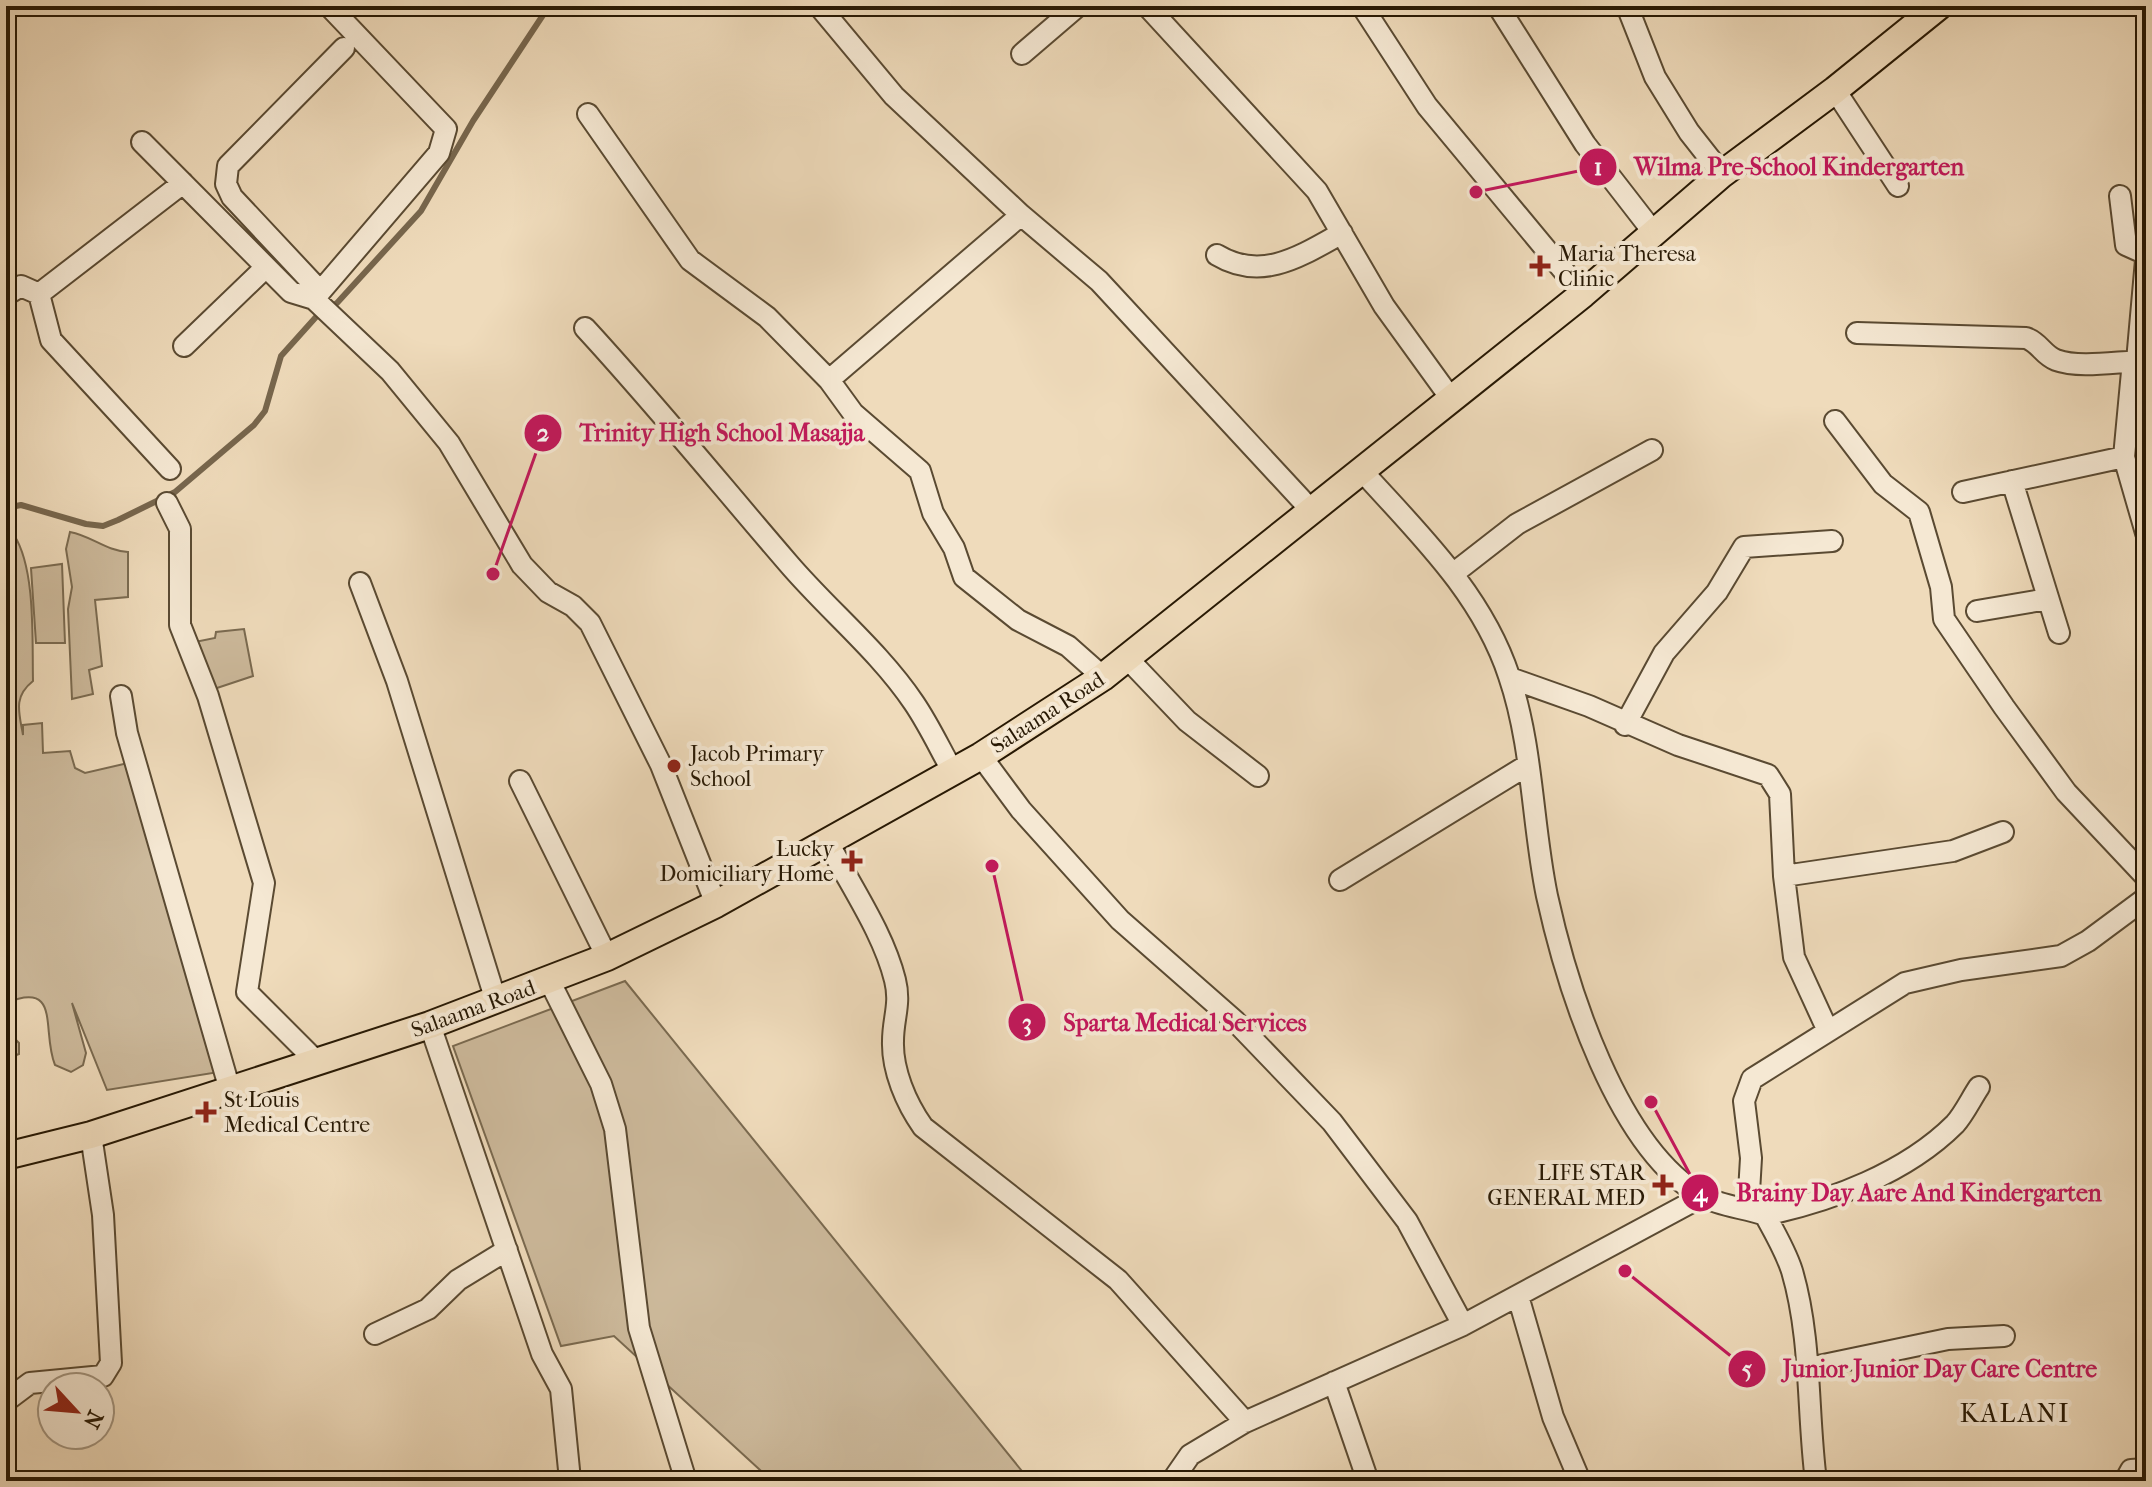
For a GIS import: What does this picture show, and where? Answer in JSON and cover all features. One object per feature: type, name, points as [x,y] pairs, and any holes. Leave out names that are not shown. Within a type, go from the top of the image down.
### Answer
[{"type":"main road","name":"Salaama Road","points":[[7,1150],[91,1135],[430,1025],[607,957],[716,904],[981,756],[1103,677],[1583,294],[1722,174],[1835,90],[1939,6]]},
{"type":"street","points":[[318,299],[439,153],[446,129],[329,6]]},
{"type":"street","points":[[819,6],[886,88],[1021,215],[1099,281],[1312,511]]},
{"type":"street","points":[[1022,54],[1078,6]]},
{"type":"street","points":[[1147,6],[1312,184],[1384,306],[1452,400]]},
{"type":"street","points":[[1362,6],[1427,106],[1583,294]]},
{"type":"street","points":[[1498,6],[1576,131],[1654,233]]},
{"type":"street","points":[[1627,6],[1655,77],[1689,132],[1722,174]]},
{"type":"street","points":[[344,48],[228,166],[226,184],[232,197],[338,324],[390,371],[449,443],[522,565],[548,592],[573,606],[590,623],[656,755],[716,904]]},
{"type":"street","points":[[1835,90],[1898,186]]},
{"type":"street","points":[[588,114],[690,260],[767,317],[829,380],[853,413],[920,471],[933,513],[970,584],[1018,620],[1068,646],[1103,677]]},
{"type":"street","points":[[142,142],[291,292],[318,299]]},
{"type":"street","points":[[39,294],[183,183]]},
{"type":"street","points":[[2120,196],[2126,245],[2146,254]]},
{"type":"street","points":[[829,380],[1021,215]]},
{"type":"street","points":[[1217,255],[1247,266],[1281,265],[1342,233]]},
{"type":"street","points":[[2146,260],[2139,361],[2124,457],[2146,533]]},
{"type":"street","points":[[184,346],[266,267]]},
{"type":"street","points":[[6,295],[21,286],[39,294]]},
{"type":"street","points":[[39,294],[51,340],[170,469]]},
{"type":"street","points":[[585,328],[665,415],[716,481],[806,584],[897,681],[914,703],[953,772]]},
{"type":"street","points":[[1857,333],[2026,338],[2036,342],[2052,358],[2065,362],[2139,361]]},
{"type":"street","points":[[1835,421],[1854,452],[1883,484],[1919,512],[1941,587],[1944,619],[2004,707],[2066,792],[2146,877]]},
{"type":"street","points":[[1454,573],[1517,524],[1652,450]]},
{"type":"street","points":[[1963,492],[2124,457]]},
{"type":"street","points":[[1362,471],[1454,573],[1495,641],[1510,678],[1547,897],[1600,1066],[1624,1113],[1650,1150],[1703,1196],[1757,1212],[1803,1207],[1855,1188],[1912,1156],[1956,1123],[1979,1087]]},
{"type":"street","points":[[2012,481],[2059,633]]},
{"type":"street","points":[[167,503],[180,529],[180,625],[208,696],[264,883],[247,992],[317,1062]]},
{"type":"street","points":[[1625,725],[1664,653],[1706,606],[1744,547],[1832,541]]},
{"type":"street","points":[[360,583],[397,681],[496,1001]]},
{"type":"street","points":[[1977,611],[2048,599]]},
{"type":"street","points":[[1127,658],[1187,721],[1258,776]]},
{"type":"street","points":[[1510,678],[1589,706],[1625,725],[1768,775],[1780,794],[1784,876],[1794,957],[1828,1031]]},
{"type":"street","points":[[121,696],[127,733],[230,1090]]},
{"type":"street","points":[[981,756],[1021,810],[1091,890],[1120,920],[1235,1021],[1332,1122],[1407,1221],[1463,1325]]},
{"type":"street","points":[[1340,880],[1526,766]]},
{"type":"street","points":[[520,781],[607,957]]},
{"type":"street","points":[[1784,876],[1953,851],[2003,832]]},
{"type":"street","points":[[828,842],[891,967],[900,1004],[893,1032],[895,1062],[913,1112],[923,1127],[1118,1280],[1245,1422]]},
{"type":"street","points":[[1816,1481],[1809,1368],[1792,1272],[1757,1212],[1744,1101],[1747,1087],[1752,1079],[1916,978],[2061,956],[2088,941],[2146,898]]},
{"type":"street","points":[[549,980],[601,1084],[615,1129],[639,1328],[686,1481]]},
{"type":"street","points":[[430,1025],[542,1354],[561,1389],[570,1480]]},
{"type":"street","points":[[6,1401],[20,1386],[30,1383],[103,1376],[111,1363],[103,1215],[91,1135]]},
{"type":"street","points":[[1172,1481],[1190,1455],[1245,1422],[1463,1325],[1703,1196]]},
{"type":"street","points":[[375,1334],[428,1309],[458,1280],[507,1250]]},
{"type":"street","points":[[1518,1296],[1553,1417],[1580,1481]]},
{"type":"street","points":[[1809,1368],[1948,1339],[2004,1336]]},
{"type":"street","points":[[1334,1382],[1368,1481]]},
{"type":"street","points":[[2125,1481],[2131,1470],[2146,1469]]},
{"type":"shaded area","points":[[70,532],[128,552],[128,597],[95,600],[102,666],[89,670],[93,694],[72,699],[68,609],[72,587],[66,549]]},
{"type":"shaded area","points":[[6,534],[14,535],[21,549],[31,606],[33,681],[20,699],[23,735],[23,725],[42,723],[43,753],[70,751],[75,768],[85,773],[128,763],[219,1072],[107,1090],[72,1003],[86,1053],[83,1065],[71,1072],[55,1065],[42,1004],[35,998],[6,1003]]},
{"type":"shaded area","points":[[62,564],[65,643],[36,643],[31,568]]},
{"type":"shaded area","points":[[244,629],[253,676],[208,691],[185,644],[215,638],[216,632]]},
{"type":"shaded area","points":[[625,981],[1030,1481],[772,1481],[614,1336],[561,1346],[453,1046]]},
{"type":"shaded area","points":[[6,1030],[19,1043],[19,1054],[6,1059]]},
{"type":"waterway","points":[[6,508],[21,505],[103,526],[175,492],[254,425],[265,411],[281,356],[316,317],[337,303],[421,211],[473,121],[549,6]]},
{"type":"place","name":"Wilma Pre-School Kindergarten","points":[[1476,192]]},
{"type":"place","name":"Maria Theresa Clinic","points":[[1540,266]]},
{"type":"place","name":"Trinity High School Masajja","points":[[493,574]]},
{"type":"place","name":"Jacob Primary School","points":[[674,766]]},
{"type":"place","name":"Lucky Domiciliary Home","points":[[852,861]]},
{"type":"place","name":"Sparta Medical Services","points":[[992,866]]},
{"type":"place","name":"Brainy Day Aare And Kindergarten","points":[[1651,1102]]},
{"type":"place","name":"St Louis Medical Centre","points":[[206,1112]]},
{"type":"place","name":"LIFE STAR GENERAL MED","points":[[1663,1185]]},
{"type":"place","name":"Junior Junior Day Care Centre","points":[[1625,1271]]},
{"type":"district","name":"KALANI","points":[[2015,1413]]}]
